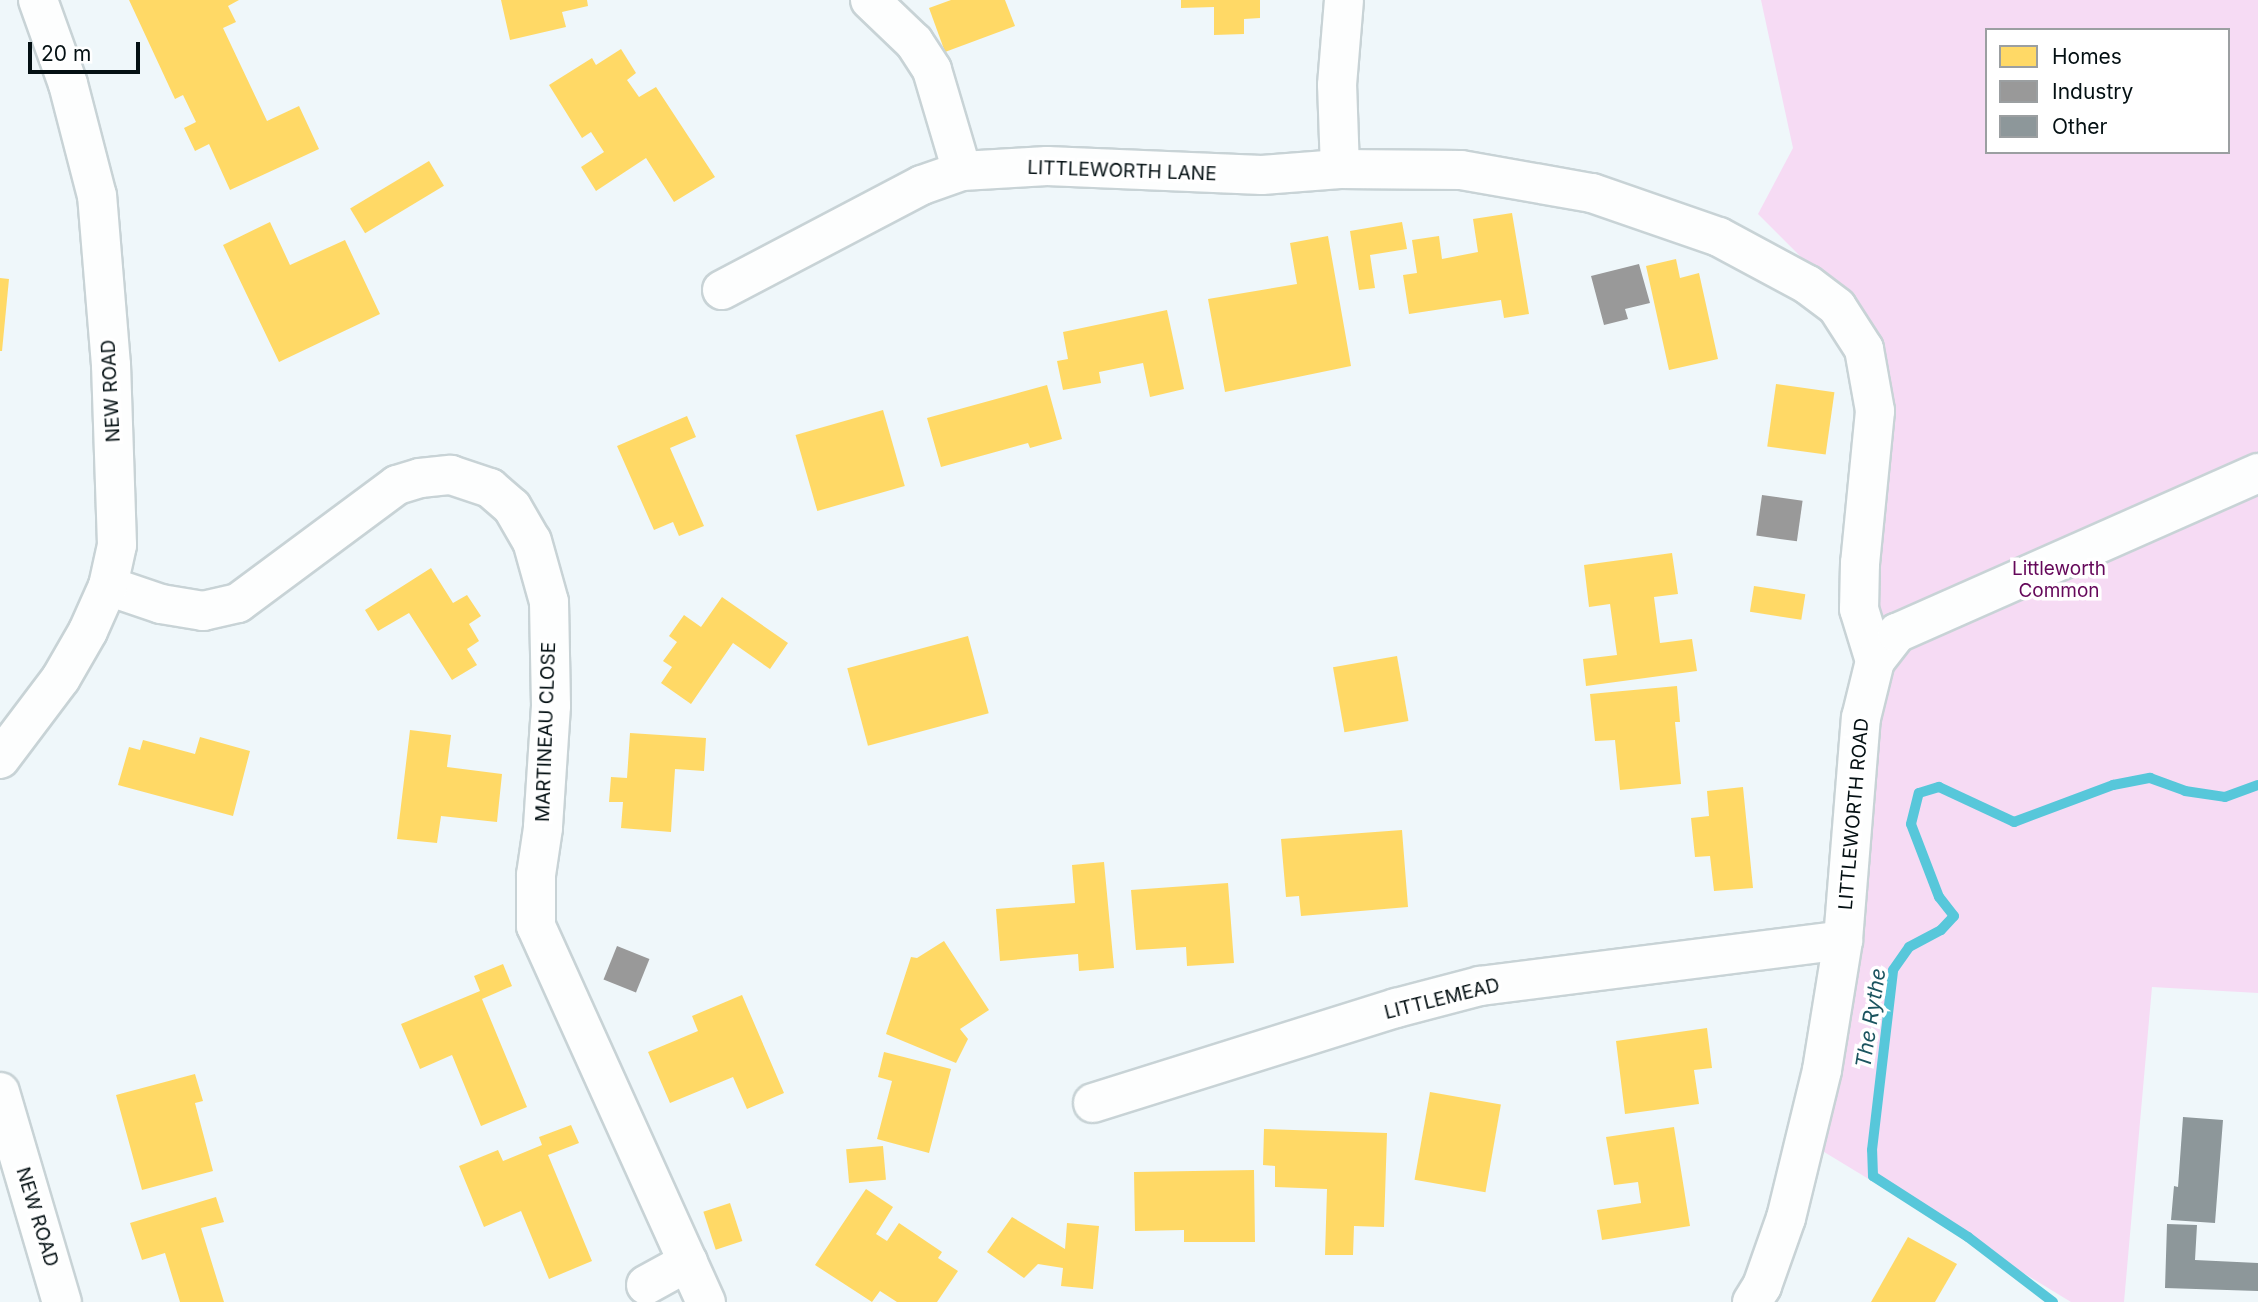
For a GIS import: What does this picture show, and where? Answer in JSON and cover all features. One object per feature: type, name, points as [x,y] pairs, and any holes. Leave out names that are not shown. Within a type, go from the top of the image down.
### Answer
[{"type":"street","name":"NEW ROAD","points":[[0,759],[61,678],[89,631],[108,586],[117,545],[111,365],[97,197],[68,84],[38,0]]},
{"type":"street","points":[[870,0],[914,42],[932,70],[962,172]]},
{"type":"street","points":[[1340,169],[1337,85],[1344,0]]},
{"type":"street","name":"LITTLEWORTH LANE","points":[[722,290],[922,185],[962,172],[1047,166],[1130,167],[1262,175],[1340,169],[1461,170],[1592,193],[1718,237],[1808,285],[1837,307],[1864,349],[1875,411],[1860,563],[1859,609],[1875,661]]},
{"type":"street","name":"LITTLEWORTH ROAD","points":[[1752,1302],[1762,1286],[1786,1219],[1822,1070],[1843,940],[1861,718],[1875,661],[1897,633],[2258,473]]},
{"type":"street","name":"MARTINEAU CLOSE","points":[[108,586],[161,604],[203,611],[238,603],[397,485],[420,478],[451,475],[490,488],[512,507],[532,541],[548,602],[551,706],[543,828],[536,875],[536,926],[706,1302]]},
{"type":"street","name":"LITTLEMEAD","points":[[1093,1103],[1396,1008],[1480,986],[1843,940]]},
{"type":"street","name":"NEW ROAD","points":[[0,1092],[62,1302]]},
{"type":"street","points":[[646,1285],[688,1262]]},
{"type":"green space","name":"Littleworth Common","points":[[1761,0],[2258,0],[2258,993],[2152,987],[2124,1302],[2071,1302],[1811,1144],[1843,940],[1875,411],[1816,272],[1758,214],[1793,148]]},
{"type":"building: Homes","points":[[129,0],[239,0],[228,6],[236,22],[223,28],[267,121],[299,106],[319,149],[230,190],[209,144],[195,151],[184,128],[196,122],[183,95],[175,99]]},
{"type":"building: Homes","points":[[501,0],[587,0],[588,6],[562,12],[566,27],[510,40]]},
{"type":"building: Homes","points":[[951,0],[1005,0],[1015,26],[945,52],[929,8]]},
{"type":"building: Homes","points":[[1181,0],[1260,0],[1260,18],[1244,19],[1244,34],[1214,35],[1214,7],[1181,8]]},
{"type":"building: Homes","points":[[621,49],[636,73],[627,80],[639,97],[656,87],[715,177],[674,202],[646,158],[596,191],[581,167],[604,152],[591,132],[582,138],[549,85],[592,58],[596,65]]},
{"type":"building: Homes","points":[[429,161],[444,186],[365,233],[350,208]]},
{"type":"building: Homes","points":[[1512,213],[1529,314],[1504,318],[1501,300],[1409,314],[1403,275],[1417,273],[1412,240],[1439,236],[1442,259],[1478,252],[1473,219]]},
{"type":"building: Homes","points":[[270,222],[290,265],[345,240],[380,314],[279,362],[223,245]]},
{"type":"building: Homes","points":[[1402,222],[1407,249],[1370,255],[1375,288],[1359,290],[1350,231]]},
{"type":"building: Homes","points":[[1328,236],[1351,366],[1225,392],[1208,299],[1297,284],[1290,243]]},
{"type":"building: Homes","points":[[1676,259],[1680,278],[1699,273],[1718,359],[1669,370],[1646,266]]},
{"type":"building: Homes","points":[[0,278],[9,279],[2,351],[0,351]]},
{"type":"building: Homes","points":[[1167,310],[1184,389],[1150,397],[1143,363],[1099,372],[1101,383],[1063,390],[1057,361],[1068,359],[1063,332]]},
{"type":"building: Homes","points":[[1776,384],[1834,392],[1826,455],[1767,446]]},
{"type":"building: Homes","points":[[1047,385],[1062,439],[1030,448],[1028,443],[941,467],[927,418]]},
{"type":"building: Homes","points":[[883,410],[905,486],[817,511],[796,435]]},
{"type":"building: Homes","points":[[687,416],[696,437],[670,448],[704,526],[679,536],[673,522],[654,530],[617,446]]},
{"type":"building: Homes","points":[[1672,553],[1678,594],[1654,597],[1660,643],[1692,639],[1697,671],[1586,686],[1583,659],[1617,655],[1610,604],[1589,607],[1584,565]]},
{"type":"building: Homes","points":[[431,568],[453,603],[467,595],[481,616],[469,624],[479,641],[467,649],[477,665],[452,680],[409,613],[378,631],[365,610]]},
{"type":"building: Homes","points":[[1754,586],[1805,594],[1801,620],[1750,612]]},
{"type":"building: Homes","points":[[722,597],[788,643],[770,669],[733,643],[691,704],[661,683],[672,667],[663,661],[677,642],[669,636],[684,615],[701,627]]},
{"type":"building: Homes","points":[[968,636],[989,713],[868,746],[847,668]]},
{"type":"building: Homes","points":[[1397,656],[1408,721],[1344,732],[1333,667]]},
{"type":"building: Homes","points":[[1677,686],[1680,722],[1675,722],[1681,784],[1620,790],[1615,740],[1595,741],[1590,694]]},
{"type":"building: Homes","points":[[410,730],[451,735],[447,767],[502,774],[497,822],[441,816],[437,843],[397,839]]},
{"type":"building: Homes","points":[[630,733],[706,738],[704,771],[675,769],[671,832],[621,828],[623,802],[609,802],[611,777],[627,778]]},
{"type":"building: Homes","points":[[200,737],[250,751],[233,816],[118,785],[129,747],[140,750],[143,740],[195,754]]},
{"type":"building: Homes","points":[[1743,787],[1753,888],[1714,891],[1710,856],[1695,857],[1691,818],[1709,816],[1707,791]]},
{"type":"building: Homes","points":[[1402,830],[1408,907],[1301,916],[1299,896],[1286,897],[1281,839]]},
{"type":"building: Homes","points":[[1104,862],[1114,968],[1079,971],[1078,954],[1000,961],[996,909],[1075,903],[1072,865]]},
{"type":"building: Homes","points":[[1228,883],[1234,963],[1187,966],[1186,947],[1136,950],[1131,890]]},
{"type":"building: Homes","points":[[944,941],[989,1010],[960,1029],[968,1039],[956,1063],[886,1034],[911,957],[917,958]]},
{"type":"building: Homes","points":[[503,964],[512,986],[482,999],[527,1107],[481,1126],[452,1055],[420,1069],[401,1024],[480,991],[474,976]]},
{"type":"building: Homes","points":[[742,995],[784,1093],[747,1109],[733,1077],[670,1103],[648,1052],[698,1031],[692,1016]]},
{"type":"building: Homes","points":[[1707,1028],[1712,1068],[1694,1070],[1699,1104],[1625,1114],[1616,1041]]},
{"type":"building: Homes","points":[[884,1052],[951,1069],[929,1153],[877,1139],[892,1081],[878,1077]]},
{"type":"building: Homes","points":[[195,1074],[203,1101],[195,1103],[213,1171],[142,1190],[116,1095]]},
{"type":"building: Homes","points":[[1430,1092],[1501,1105],[1485,1192],[1415,1180]]},
{"type":"building: Homes","points":[[571,1125],[579,1143],[548,1155],[592,1261],[549,1279],[521,1211],[484,1227],[459,1166],[498,1150],[503,1161],[542,1145],[539,1137]]},
{"type":"building: Homes","points":[[1674,1127],[1690,1226],[1602,1240],[1597,1210],[1641,1203],[1638,1182],[1614,1185],[1606,1137]]},
{"type":"building: Homes","points":[[1264,1129],[1387,1133],[1384,1227],[1354,1226],[1353,1255],[1325,1255],[1327,1189],[1275,1187],[1275,1166],[1263,1165]]},
{"type":"building: Homes","points":[[883,1146],[886,1180],[849,1183],[846,1149]]},
{"type":"building: Homes","points":[[1254,1170],[1255,1242],[1184,1242],[1184,1230],[1135,1231],[1134,1172]]},
{"type":"building: Homes","points":[[866,1189],[893,1207],[876,1234],[887,1241],[899,1223],[942,1252],[938,1258],[958,1271],[937,1302],[897,1302],[880,1291],[872,1302],[815,1265]]},
{"type":"building: Homes","points":[[216,1197],[224,1222],[201,1228],[224,1302],[180,1302],[165,1253],[142,1260],[130,1223]]},
{"type":"building: Homes","points":[[730,1203],[742,1241],[716,1250],[703,1212]]},
{"type":"building: Homes","points":[[1012,1217],[1065,1249],[1067,1223],[1099,1226],[1093,1289],[1061,1286],[1063,1268],[1038,1264],[1024,1278],[987,1252]]},
{"type":"building: Homes","points":[[1908,1237],[1957,1264],[1935,1302],[1871,1302]]},
{"type":"building: Industry","points":[[1639,264],[1650,303],[1625,309],[1628,319],[1604,325],[1591,276]]},
{"type":"building: Industry","points":[[1762,495],[1803,501],[1797,541],[1756,536]]},
{"type":"building: Industry","points":[[617,946],[649,959],[636,992],[604,979]]},
{"type":"building: Other","points":[[2183,1117],[2223,1120],[2215,1223],[2171,1220],[2174,1186],[2178,1187]]},
{"type":"building: Other","points":[[2167,1224],[2197,1225],[2195,1260],[2258,1263],[2258,1291],[2165,1288]]},
{"type":"waterway","name":"The Rythe","points":[[2053,1302],[1968,1237],[1873,1176],[1872,1150],[1893,970],[1909,947],[1941,930],[1954,916],[1939,897],[1911,824],[1919,793],[1939,787],[2014,822],[2113,785],[2150,778],[2185,791],[2225,797],[2258,785]]}]
